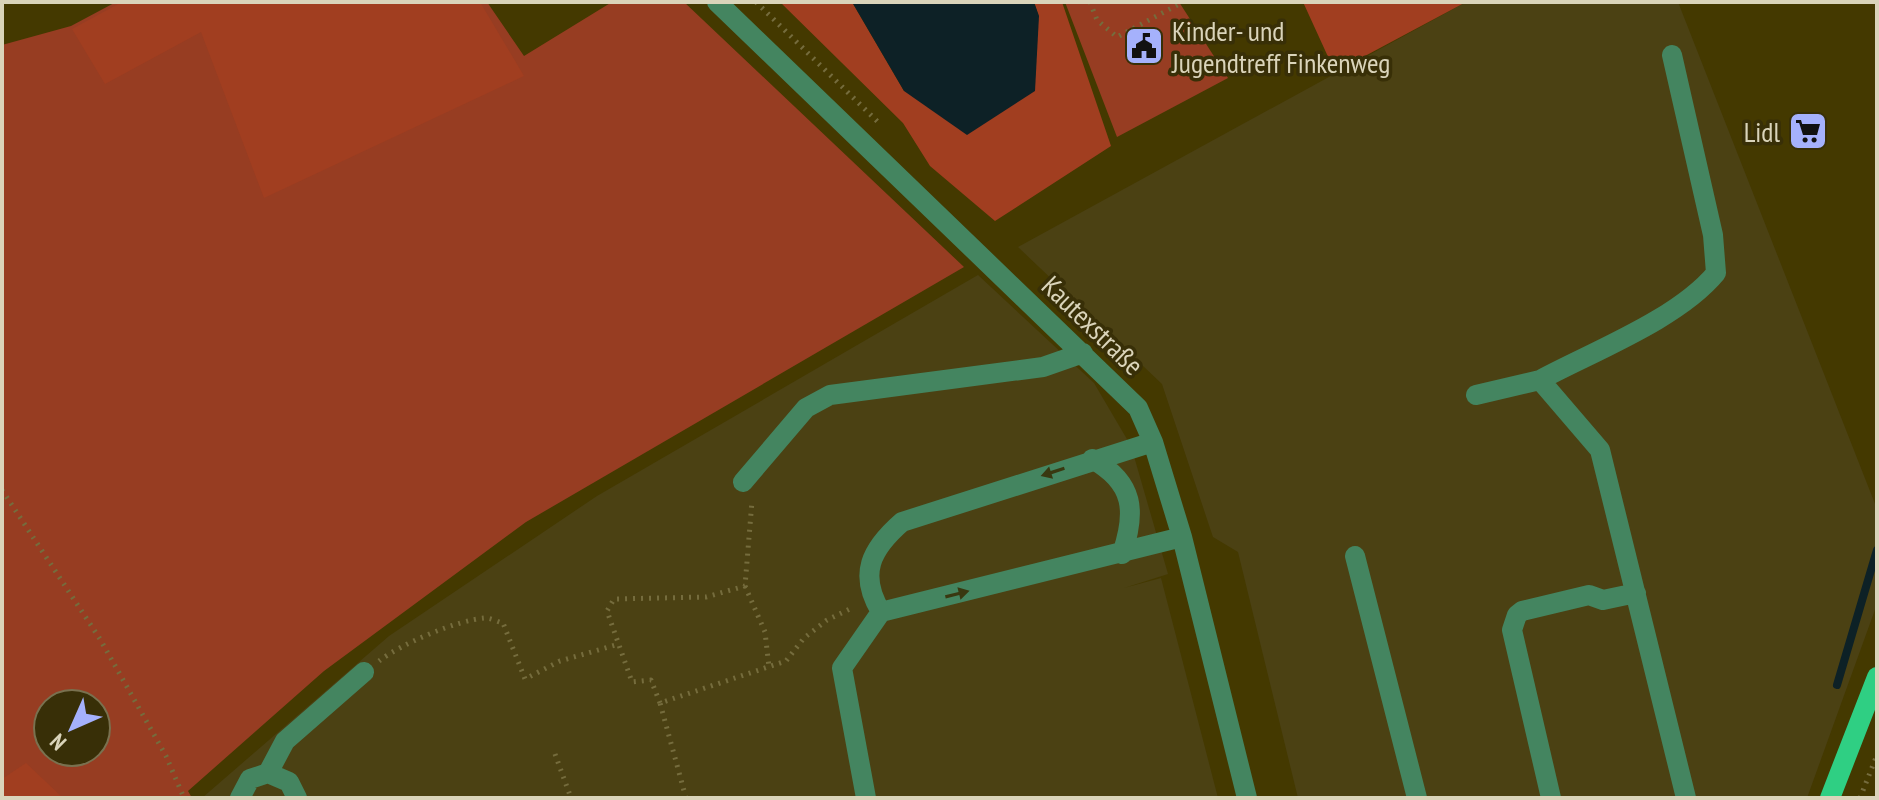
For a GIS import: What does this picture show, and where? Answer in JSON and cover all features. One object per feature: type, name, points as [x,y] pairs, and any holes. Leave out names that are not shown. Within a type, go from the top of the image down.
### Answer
[{"type":"main road","points":[[1830,798],[1877,677]]},
{"type":"street","name":"Kautexstraße","points":[[717,2],[1138,408],[1153,442],[1182,537],[1247,798]]},
{"type":"street","points":[[1476,395],[1540,380],[1669,312],[1699,293],[1716,273],[1713,235],[1672,55]]},
{"type":"street","points":[[743,482],[806,408],[830,395],[1043,367],[1083,353]]},
{"type":"street","points":[[1540,380],[1600,450],[1686,798]]},
{"type":"street","points":[[878,606],[868,584],[868,565],[880,541],[902,522],[1153,442]]},
{"type":"street","points":[[1092,459],[1107,468],[1132,505],[1131,527],[1122,554]]},
{"type":"street","points":[[866,798],[842,668],[878,606],[1122,554],[1182,537]]},
{"type":"street","points":[[1355,556],[1417,798]]},
{"type":"street","points":[[1551,798],[1512,630],[1514,622],[1522,611],[1589,595],[1603,600],[1636,593]]},
{"type":"street","points":[[268,773],[285,741],[363,673]]},
{"type":"street","points":[[240,798],[250,779],[268,773],[289,782],[297,798]]},
{"type":"path","points":[[1090,2],[1097,20],[1117,37],[1183,2]]},
{"type":"path","points":[[743,482],[752,498],[745,586],[765,632],[769,667]]},
{"type":"path","points":[[2,490],[100,639],[166,756],[184,798]]},
{"type":"path","points":[[686,798],[651,680],[632,682],[607,611],[614,599],[706,597],[745,586]]},
{"type":"path","points":[[660,703],[786,661],[804,638],[827,620],[878,606]]},
{"type":"path","points":[[363,673],[391,652],[487,618],[503,623],[525,679],[560,661],[619,644]]},
{"type":"path","points":[[555,754],[571,798]]},
{"type":"path","points":[[1860,798],[1877,755]]},
{"type":"shaded area","points":[[116,2],[487,2],[524,56],[612,2],[684,2],[964,267],[526,522],[324,671],[188,791],[192,798],[2,798],[2,45],[71,26]]},
{"type":"shaded area","points":[[122,2],[480,2],[524,76],[264,198],[201,32],[105,84],[72,29]]},
{"type":"shaded area","points":[[780,2],[852,2],[904,91],[1039,17],[1034,2],[1062,2],[1111,146],[995,221],[930,166],[903,123]]},
{"type":"shaded area","name":"Kinder- und Jugendtreff Finkenweg","points":[[1065,2],[1179,2],[1228,78],[1117,137]]},
{"type":"shaded area","points":[[1303,2],[1466,2],[1335,72]]},
{"type":"shaded area","points":[[1466,2],[1678,2],[1877,509],[1877,604],[1807,798],[1298,798],[1238,552],[1213,537],[1162,384],[1018,247]]},
{"type":"shaded area","points":[[978,275],[1094,383],[1131,446],[1168,574],[1124,588],[1161,578],[1218,798],[202,798],[389,636],[597,496]]},
{"type":"shaded area","points":[[26,763],[63,798],[2,798],[2,779]]},
{"type":"water","points":[[852,2],[1034,2],[1039,16],[1035,91],[967,135],[904,91]]},
{"type":"waterway","points":[[1837,685],[1877,550]]},
{"type":"place","name":"Kinder- und Jugendtreff Finkenweg","points":[[1144,46]]},
{"type":"place","name":"Lidl","points":[[1808,131]]}]
